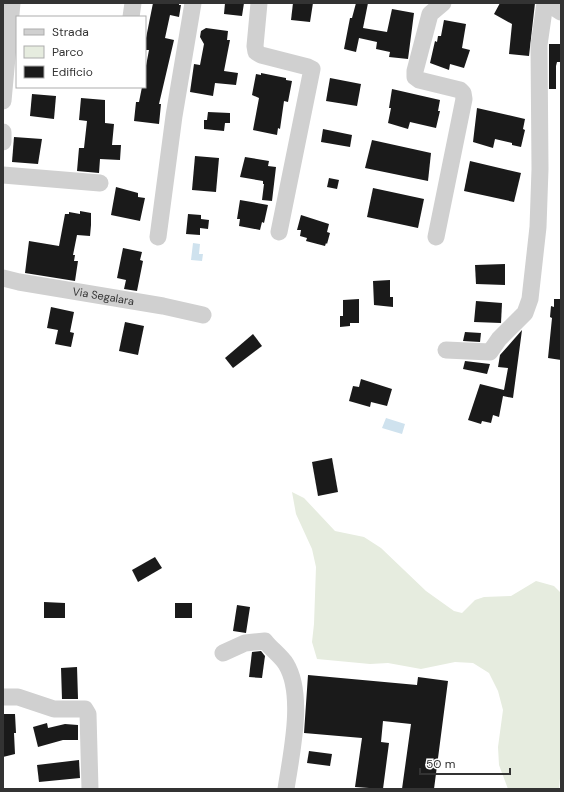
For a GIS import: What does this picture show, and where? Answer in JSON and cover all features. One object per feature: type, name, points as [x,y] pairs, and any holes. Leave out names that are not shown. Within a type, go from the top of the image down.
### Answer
[{"type":"street","points":[[3,101],[12,3]]},
{"type":"street","points":[[131,16],[133,3]]},
{"type":"street","points":[[158,237],[175,109],[194,3]]},
{"type":"street","points":[[259,3],[255,46],[256,52],[261,55],[308,67],[312,70],[279,232]]},
{"type":"street","points":[[436,237],[463,93],[460,90],[419,80],[415,78],[415,71],[430,14],[443,3]]},
{"type":"street","points":[[446,350],[490,352],[494,350],[499,339],[525,313],[530,299],[538,227],[540,169],[539,45],[546,3],[561,12]]},
{"type":"street","points":[[3,132],[3,142]]},
{"type":"street","points":[[3,175],[100,183]]},
{"type":"street","name":"Via Segalara","points":[[3,278],[164,306],[203,315]]},
{"type":"street","points":[[223,653],[245,643],[265,642],[286,664],[296,696],[294,733],[286,789]]},
{"type":"street","points":[[3,697],[18,697],[54,709],[85,709],[88,714],[90,789]]},
{"type":"green space","points":[[292,492],[304,498],[335,531],[364,537],[381,548],[426,591],[454,611],[462,613],[475,600],[484,597],[511,596],[536,581],[554,586],[560,592],[561,767],[559,789],[508,789],[499,765],[498,747],[503,710],[498,691],[489,673],[473,663],[455,662],[421,669],[388,663],[370,664],[317,659],[312,642],[316,567],[312,549],[296,514]]},
{"type":"water","points":[[193,243],[200,244],[199,254],[203,254],[202,261],[191,260]]},
{"type":"water","points":[[386,418],[405,424],[402,434],[382,428]]},
{"type":"building","points":[[153,3],[179,3],[179,5],[181,5],[179,17],[170,15],[165,38],[174,40],[159,104],[161,104],[159,124],[134,121],[136,102],[139,102],[142,88],[146,88],[146,66],[149,50],[146,50],[146,38]]},
{"type":"building","points":[[225,3],[244,3],[242,16],[224,14]]},
{"type":"building","points":[[293,3],[313,3],[310,22],[291,20]]},
{"type":"building","points":[[356,3],[368,3],[363,28],[387,32],[392,9],[414,13],[408,59],[389,57],[390,52],[376,49],[377,42],[359,38],[356,52],[344,49],[350,18],[352,18]]},
{"type":"building","points":[[500,3],[535,3],[529,56],[509,54],[512,24],[494,14]]},
{"type":"building","points":[[444,20],[466,24],[462,48],[470,50],[464,68],[450,64],[449,70],[430,63],[435,41],[437,42],[438,36],[441,36]]},
{"type":"building","points":[[206,28],[228,31],[227,40],[230,40],[224,71],[238,73],[236,85],[215,83],[213,96],[190,92],[194,64],[200,65],[204,44],[200,37],[201,31]]},
{"type":"building","points":[[549,44],[561,44],[561,62],[557,62],[556,66],[556,89],[549,89]]},
{"type":"building","points":[[261,73],[286,78],[286,80],[292,81],[288,102],[284,101],[280,129],[278,128],[277,135],[253,130],[259,98],[252,95],[256,74],[261,75]]},
{"type":"building","points":[[330,78],[361,84],[357,106],[326,101]]},
{"type":"building","points":[[392,89],[440,100],[438,111],[440,111],[436,128],[410,122],[408,129],[388,123],[391,108],[389,108]]},
{"type":"building","points":[[32,94],[56,96],[54,119],[30,116]]},
{"type":"building","points":[[81,98],[105,100],[105,123],[114,124],[112,145],[121,145],[120,160],[100,159],[99,173],[77,171],[79,148],[84,148],[87,121],[79,120]]},
{"type":"building","points":[[477,108],[525,119],[523,129],[525,130],[521,147],[495,139],[493,148],[473,142]]},
{"type":"building","points":[[208,112],[230,113],[230,123],[225,123],[224,131],[204,129],[204,120],[207,120]]},
{"type":"building","points":[[323,129],[352,135],[350,147],[321,142]]},
{"type":"building","points":[[14,137],[42,139],[38,164],[12,162]]},
{"type":"building","points":[[372,140],[431,153],[428,181],[365,168]]},
{"type":"building","points":[[195,156],[219,158],[216,192],[192,190]]},
{"type":"building","points":[[245,157],[269,161],[268,166],[276,167],[272,201],[262,200],[263,181],[240,177]]},
{"type":"building","points":[[470,161],[521,173],[514,202],[464,191]]},
{"type":"building","points":[[329,178],[339,180],[337,189],[327,187]]},
{"type":"building","points":[[116,187],[138,193],[138,197],[145,198],[140,221],[111,215]]},
{"type":"building","points":[[373,188],[424,199],[418,228],[367,217]]},
{"type":"building","points":[[240,200],[268,205],[264,223],[262,222],[260,230],[239,226],[240,219],[237,219]]},
{"type":"building","points":[[80,211],[91,213],[91,225],[90,236],[77,235],[73,255],[75,255],[74,261],[78,261],[75,281],[25,273],[29,241],[59,246],[65,214],[69,214],[69,212],[80,214]]},
{"type":"building","points":[[188,214],[201,215],[201,219],[209,220],[208,229],[200,228],[200,235],[186,234]]},
{"type":"building","points":[[301,215],[329,224],[327,232],[330,233],[325,246],[306,241],[307,238],[300,236],[301,230],[297,230]]},
{"type":"building","points":[[123,248],[142,252],[140,260],[143,261],[137,291],[124,289],[126,280],[117,278]]},
{"type":"building","points":[[505,264],[505,285],[476,284],[475,265]]},
{"type":"building","points":[[390,280],[390,297],[393,297],[393,307],[374,305],[373,281]]},
{"type":"building","points":[[359,299],[359,323],[350,323],[350,326],[340,327],[340,316],[343,316],[343,300]]},
{"type":"building","points":[[554,299],[561,299],[561,360],[548,358],[552,318],[550,317],[551,306],[554,307]]},
{"type":"building","points":[[476,301],[502,303],[501,323],[474,322]]},
{"type":"building","points":[[51,307],[74,312],[70,332],[74,333],[71,347],[55,344],[58,330],[47,328]]},
{"type":"building","points":[[125,322],[144,326],[138,355],[119,351]]},
{"type":"building","points":[[522,330],[513,398],[503,396],[499,417],[493,415],[491,423],[482,421],[481,424],[468,420],[480,384],[504,390],[508,368],[498,367],[500,355]]},
{"type":"building","points":[[465,332],[481,333],[480,342],[463,341]]},
{"type":"building","points":[[253,334],[262,346],[233,368],[225,358]]},
{"type":"building","points":[[465,361],[490,364],[487,374],[463,369]]},
{"type":"building","points":[[361,379],[392,389],[387,406],[371,402],[370,407],[349,401],[353,386],[359,387]]},
{"type":"building","points":[[332,458],[338,492],[318,496],[312,462]]},
{"type":"building","points":[[155,557],[162,568],[138,582],[132,570]]},
{"type":"building","points":[[44,602],[65,603],[65,618],[44,618]]},
{"type":"building","points":[[175,603],[192,603],[192,618],[175,618]]},
{"type":"building","points":[[237,605],[250,607],[246,633],[233,631]]},
{"type":"building","points":[[261,651],[265,656],[262,678],[249,677],[252,652]]},
{"type":"building","points":[[77,667],[78,699],[62,699],[61,668]]},
{"type":"building","points":[[308,675],[417,685],[418,677],[448,681],[434,789],[402,789],[411,724],[383,721],[381,742],[389,743],[383,789],[355,787],[362,738],[304,733]]},
{"type":"building","points":[[3,714],[15,714],[16,733],[14,733],[15,754],[3,757]]},
{"type":"building","points":[[47,723],[48,728],[65,724],[78,725],[78,740],[63,740],[38,747],[33,727]]},
{"type":"building","points":[[309,751],[332,754],[330,766],[307,763]]},
{"type":"building","points":[[79,760],[80,778],[39,782],[37,765]]}]
